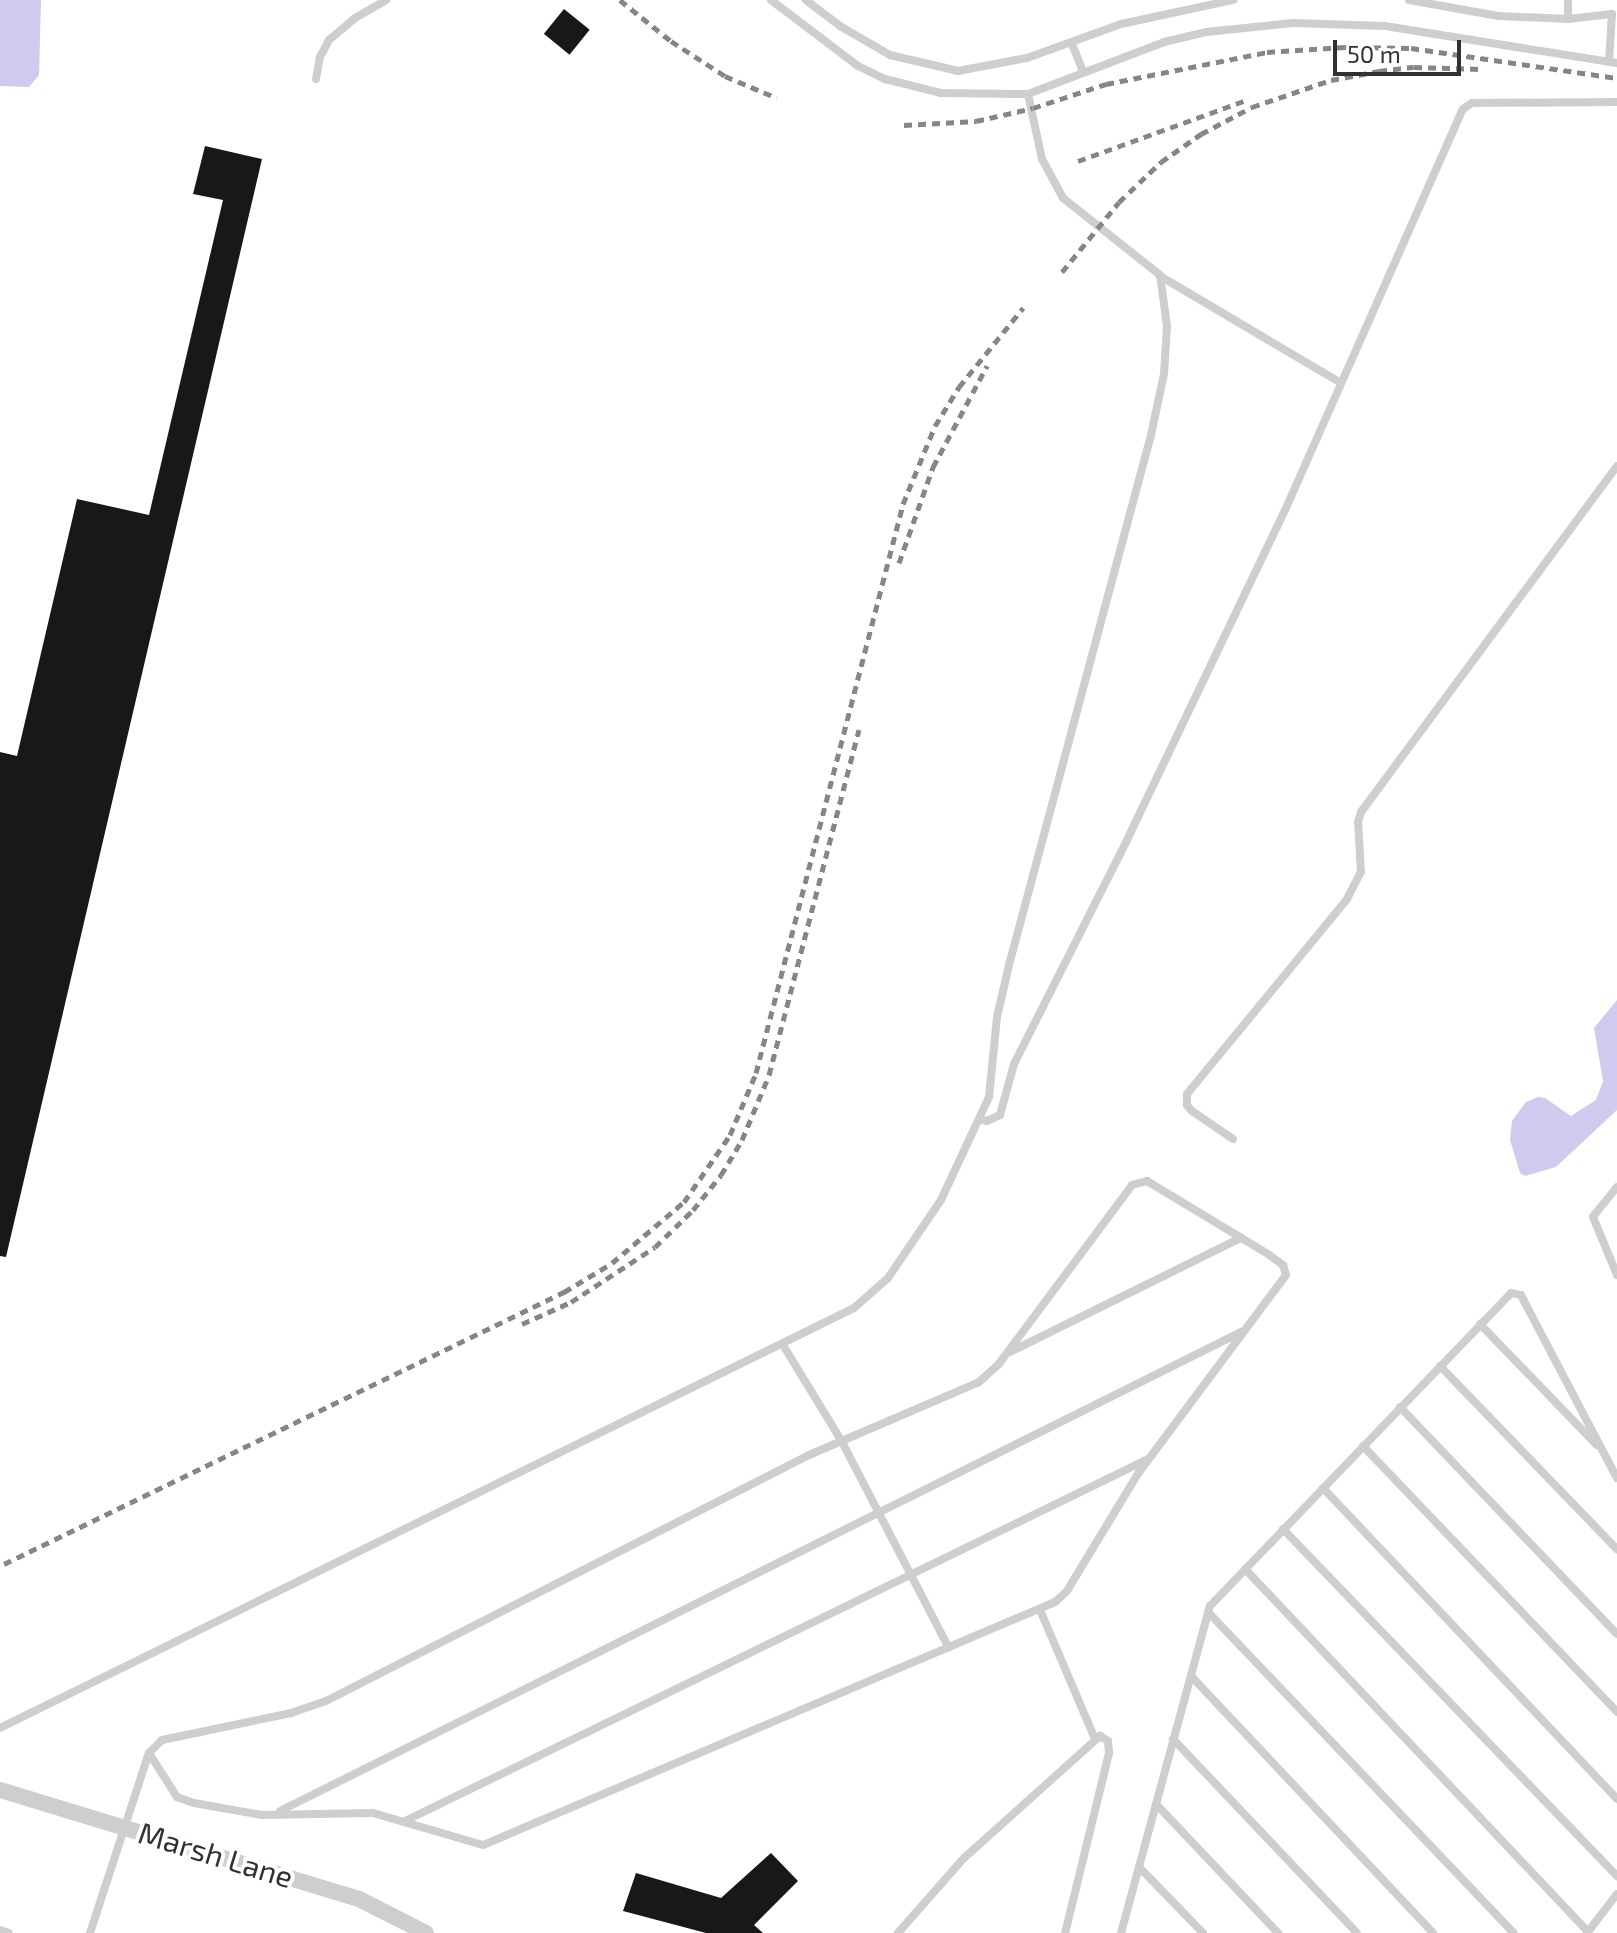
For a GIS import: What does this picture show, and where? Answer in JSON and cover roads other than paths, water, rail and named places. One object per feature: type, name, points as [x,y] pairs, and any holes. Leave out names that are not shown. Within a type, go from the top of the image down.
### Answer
[{"type":"street","name":"Marsh Lane","points":[[0,1790],[359,1899],[426,1933]]},
{"type":"lane","points":[[316,79],[320,57],[329,40],[355,18],[386,0]]},
{"type":"lane","points":[[771,0],[858,66],[885,79],[941,93],[1028,94],[1164,42],[1206,32],[1318,22],[1385,26],[1613,62],[1612,14],[1568,19],[1499,16],[1409,0]]},
{"type":"lane","points":[[806,0],[840,26],[890,55],[958,71],[1014,61],[1072,44],[1121,24],[1233,0]]},
{"type":"lane","points":[[1568,0],[1568,19]]},
{"type":"lane","points":[[1072,44],[1083,71]]},
{"type":"lane","points":[[1028,94],[1042,159],[1063,198],[1160,275],[1341,383]]},
{"type":"lane","points":[[980,1119],[987,1121],[1000,1115],[1014,1064],[1146,800],[1286,508],[1466,105],[1617,102]]},
{"type":"lane","points":[[0,1728],[418,1520],[783,1345],[854,1308],[888,1278],[941,1200],[980,1119],[992,1083],[997,1017],[1009,965],[1155,419],[1167,336],[1160,275]]},
{"type":"lane","points":[[1233,1139],[1187,1105],[1185,1099],[1191,1087],[1347,899],[1361,872],[1358,822],[1361,812],[1617,466]]},
{"type":"lane","points":[[90,1933],[149,1753],[162,1740],[291,1713],[347,1691],[841,1440],[979,1382],[1006,1354],[1137,1182],[1147,1181],[1241,1238],[1286,1270],[1284,1280],[1126,1492],[1067,1591],[1040,1610],[492,1842],[476,1844],[405,1821],[359,1812],[238,1813],[185,1800],[171,1790],[149,1753]]},
{"type":"lane","points":[[1617,1187],[1593,1217],[1617,1275]]},
{"type":"lane","points":[[1006,1354],[1241,1238]]},
{"type":"lane","points":[[1121,1933],[1208,1612],[1245,1569],[1511,1293],[1521,1295],[1617,1478]]},
{"type":"lane","points":[[1480,1324],[1603,1451]]},
{"type":"lane","points":[[276,1813],[1248,1328]]},
{"type":"lane","points":[[783,1345],[841,1440],[949,1648]]},
{"type":"lane","points":[[1440,1366],[1617,1549]]},
{"type":"lane","points":[[1400,1407],[1617,1634]]},
{"type":"lane","points":[[1363,1446],[1617,1712]]},
{"type":"lane","points":[[405,1821],[1151,1458]]},
{"type":"lane","points":[[1323,1488],[1617,1799]]},
{"type":"lane","points":[[1283,1529],[1617,1876]]},
{"type":"lane","points":[[1245,1569],[1588,1932],[1617,1894]]},
{"type":"lane","points":[[1040,1610],[1095,1739]]},
{"type":"lane","points":[[1208,1612],[1514,1933]]},
{"type":"lane","points":[[1191,1676],[1433,1933]]},
{"type":"lane","points":[[898,1933],[964,1858],[1100,1736],[1108,1741],[1109,1753],[1065,1933]]},
{"type":"lane","points":[[1173,1739],[1357,1933]]},
{"type":"lane","points":[[1156,1804],[1278,1933]]},
{"type":"lane","points":[[1139,1867],[1203,1933]]},
{"type":"lane","points":[[0,1930],[9,1933]]},
{"type":"water","points":[[0,0],[41,0],[39,75],[29,87],[0,86]]},
{"type":"water","points":[[1617,1000],[1617,1110],[1556,1167],[1525,1176],[1520,1173],[1510,1140],[1512,1121],[1526,1102],[1538,1097],[1545,1098],[1571,1116],[1596,1100],[1603,1081],[1594,1028]]},
{"type":"railway","points":[[620,0],[671,41],[725,76],[777,98]]},
{"type":"railway","points":[[904,125],[976,121],[1033,108],[1106,84],[1267,52],[1345,47],[1411,48],[1617,78]]},
{"type":"railway","points":[[1062,272],[1119,202],[1161,162],[1201,134],[1252,107],[1331,80],[1379,71],[1414,67],[1482,69]]},
{"type":"railway","points":[[1078,161],[1244,101]]},
{"type":"railway","points":[[4,1564],[564,1292],[612,1263],[684,1202],[730,1135],[756,1073],[903,504],[935,426],[959,387],[1023,308]]},
{"type":"railway","points":[[899,563],[933,467],[987,366]]},
{"type":"railway","points":[[522,1324],[571,1302],[655,1247],[693,1210],[721,1175],[742,1140],[769,1075],[859,730]]}]
